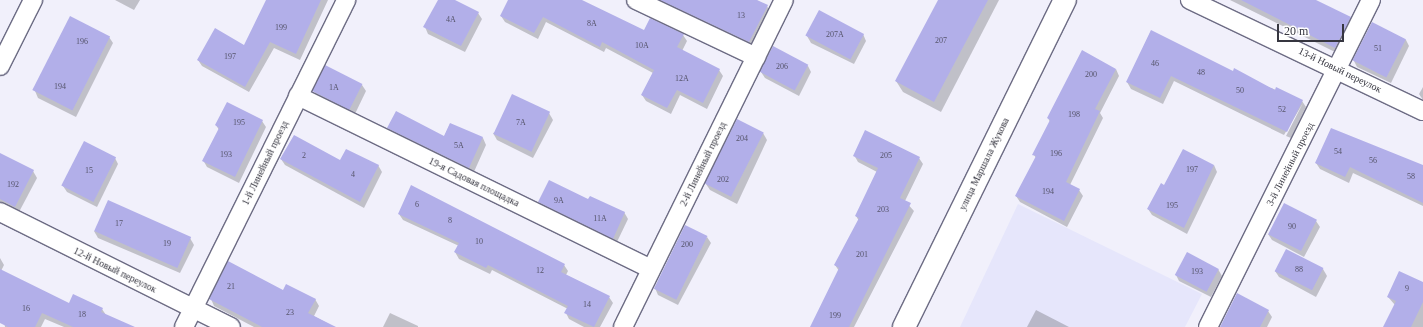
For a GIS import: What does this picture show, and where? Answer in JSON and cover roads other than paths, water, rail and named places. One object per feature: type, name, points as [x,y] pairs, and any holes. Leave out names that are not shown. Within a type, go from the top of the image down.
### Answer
[{"type":"main road","name":"улица Маршала Жукова","points":[[904,327],[1065,0]]},
{"type":"street","points":[[0,66],[33,0]]},
{"type":"street","name":"1-й Линейный проезд","points":[[184,327],[346,0]]},
{"type":"street","points":[[636,0],[756,58]]},
{"type":"street","name":"2-й Линейный проезд","points":[[623,327],[784,0]]},
{"type":"street","name":"13-й Новый переулок","points":[[1190,0],[1338,69],[1423,111]]},
{"type":"street","name":"3-й Линейный проезд","points":[[1208,327],[1338,69],[1371,0]]},
{"type":"street","name":"19-я Садовая площадка","points":[[298,96],[651,269]]},
{"type":"street","name":"12-й Новый переулок","points":[[0,212],[230,327]]}]
